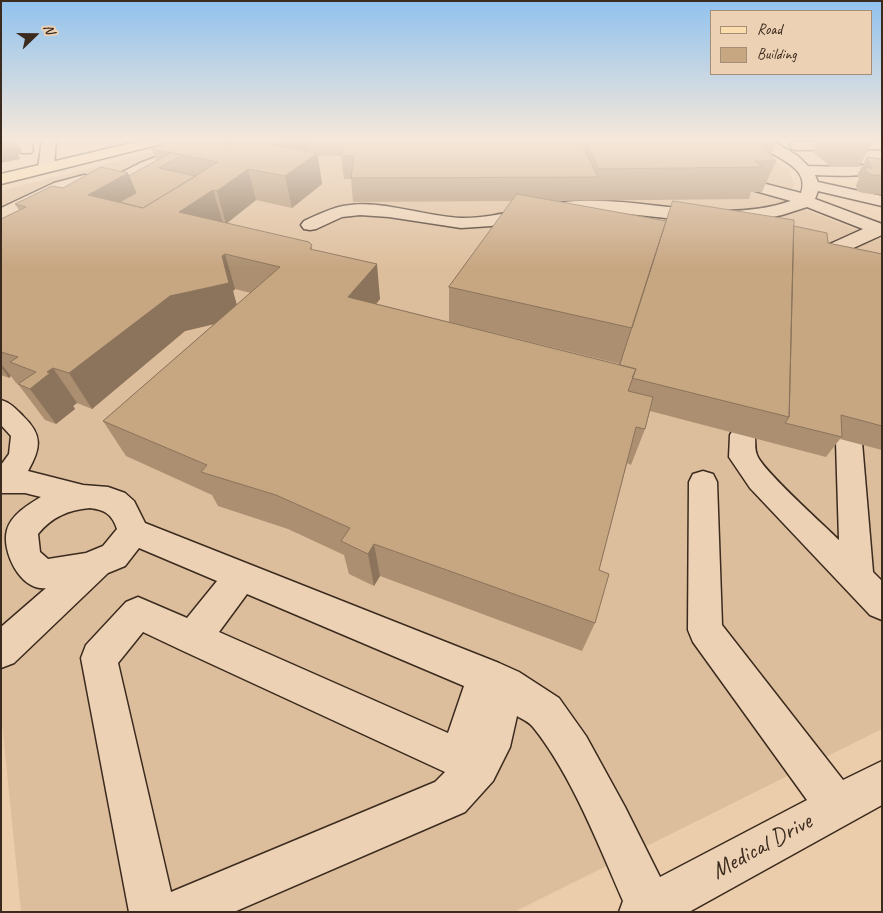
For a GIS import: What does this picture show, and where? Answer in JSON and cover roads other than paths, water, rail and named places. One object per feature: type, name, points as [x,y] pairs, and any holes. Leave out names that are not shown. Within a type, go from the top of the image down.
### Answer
[{"type":"street","points":[[1,215],[60,186],[74,183]]},
{"type":"street","points":[[79,183],[69,188],[69,193],[86,198],[115,183]]},
{"type":"street","points":[[806,202],[807,183]]},
{"type":"street","points":[[825,183],[882,201]]},
{"type":"street","points":[[753,189],[781,200],[806,202],[880,230]]},
{"type":"street","points":[[310,225],[343,211],[368,208],[425,210],[461,223],[517,222],[570,208],[591,215],[732,219],[771,214],[806,202]]},
{"type":"street","points":[[838,248],[880,230]]},
{"type":"street","points":[[1,409],[24,433],[25,449],[17,465],[2,482]]},
{"type":"street","points":[[743,435],[743,457],[760,480],[882,604]]},
{"type":"street","points":[[849,442],[857,579]]},
{"type":"street","points":[[2,482],[25,482],[81,496],[108,498],[127,511],[133,532]]},
{"type":"street","points":[[703,482],[705,630],[837,806]]},
{"type":"street","points":[[81,496],[58,502],[33,517],[22,531],[25,559],[42,574],[87,567],[114,556],[133,532]]},
{"type":"street","points":[[133,532],[231,574],[496,681],[545,712],[572,750],[610,822],[646,910]]},
{"type":"street","points":[[1,651],[98,563]]},
{"type":"street","points":[[184,634],[231,574]]},
{"type":"street","points":[[152,912],[99,658],[138,613],[469,763]]},
{"type":"street","points":[[179,912],[450,797],[469,763],[490,747],[496,681]]},
{"type":"street","name":"Medical Drive","points":[[646,910],[882,782]]}]
